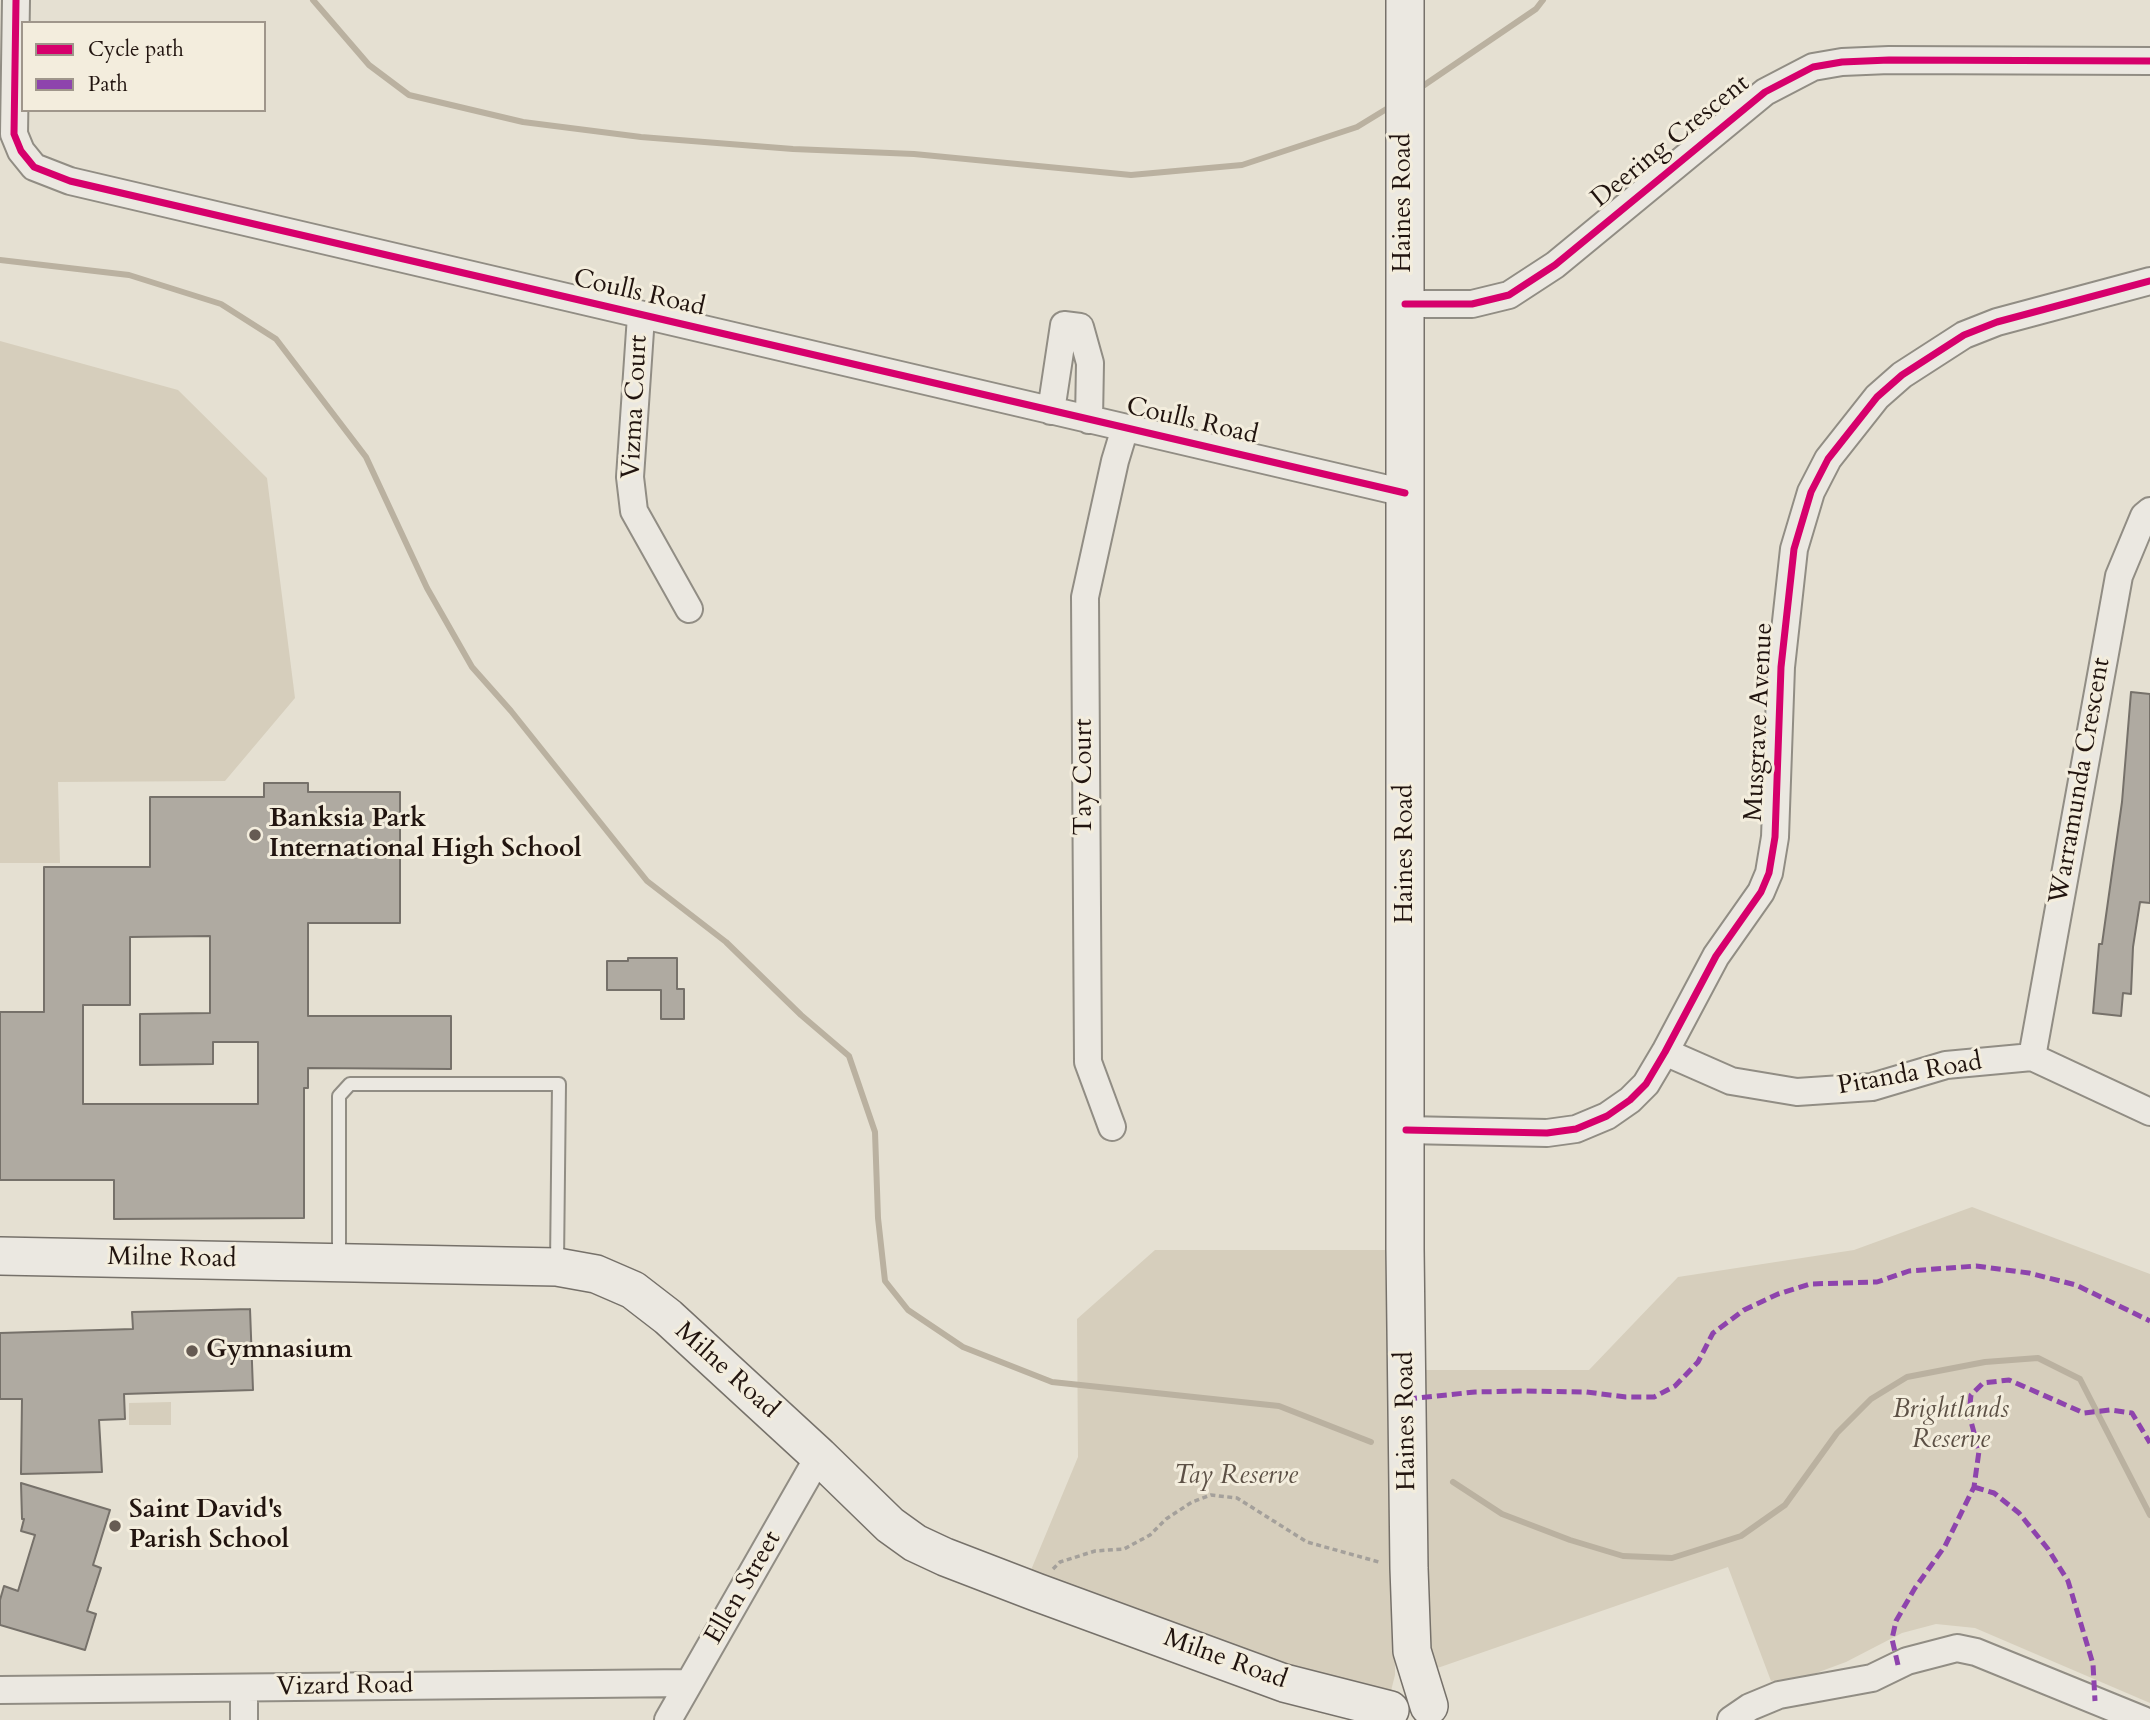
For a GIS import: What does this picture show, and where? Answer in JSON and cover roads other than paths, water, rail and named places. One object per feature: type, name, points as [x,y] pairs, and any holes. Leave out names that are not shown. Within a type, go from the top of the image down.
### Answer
[{"type":"main road","name":"Haines Road","points":[[1399,1714],[1412,1651],[1406,1130],[1405,0]]},
{"type":"main road","name":"Milne Road","points":[[0,1256],[557,1266],[596,1274],[633,1290],[667,1317],[819,1455],[890,1525],[915,1543],[945,1558],[1284,1682],[1399,1714]]},
{"type":"street","name":"Coulls Road","points":[[16,0],[14,134],[34,167],[70,181],[1405,493]]},
{"type":"street","name":"Deering Crescent","points":[[1405,304],[1472,304],[1509,295],[1555,265],[1765,92],[1813,67],[1842,62],[1889,60],[2150,61]]},
{"type":"street","name":"Musgrave Avenue","points":[[1406,1130],[1547,1133],[1576,1129],[1607,1116],[1630,1100],[1646,1084],[1716,956],[1761,892],[1769,873],[1774,837],[1781,667],[1794,549],[1811,492],[1828,459],[1877,397],[1902,374],[1964,335],[1997,323],[2150,281]]},
{"type":"street","name":"Vizma Court","points":[[641,316],[630,477],[634,511],[689,609]]},
{"type":"street","name":"Coulls Road","points":[[1051,411],[1064,325],[1080,327],[1090,363],[1089,420]]},
{"type":"street","name":"Tay Court","points":[[1112,1127],[1088,1062],[1085,597],[1115,460],[1125,428]]},
{"type":"street","name":"Warramunda Crescent","points":[[2032,1057],[2119,576],[2144,516],[2150,511]]},
{"type":"street","name":"Pitanda Road","points":[[1665,1052],[1731,1081],[1797,1092],[1872,1087],[1946,1065],[2032,1057]]},
{"type":"street","points":[[2032,1057],[2150,1112]]},
{"type":"street","name":"Ellen Street","points":[[668,1720],[819,1455]]},
{"type":"street","points":[[1731,1720],[1750,1707],[1779,1695],[1860,1681],[1907,1661],[1957,1648],[1976,1652],[2143,1720]]},
{"type":"street","name":"Vizard Road","points":[[0,1690],[689,1683]]},
{"type":"street","points":[[244,1689],[244,1720]]},
{"type":"lane","points":[[339,1263],[339,1096],[350,1084],[559,1084],[557,1266]]},
{"type":"waterway","points":[[313,0],[369,65],[409,95],[523,122],[641,137],[793,149],[914,154],[1131,175],[1242,165],[1357,127],[1393,105]]},
{"type":"waterway","points":[[1417,90],[1536,9],[1543,0]]},
{"type":"waterway","points":[[0,260],[129,275],[221,304],[276,339],[366,457],[427,588],[472,667],[511,711],[647,881],[726,942],[801,1015],[849,1056],[875,1132],[878,1218],[885,1281],[908,1310],[963,1347],[1052,1382],[1279,1406],[1371,1442]]},
{"type":"waterway","points":[[1453,1482],[1502,1514],[1570,1540],[1623,1556],[1672,1558],[1741,1536],[1785,1505],[1837,1433],[1871,1399],[1907,1377],[1985,1362],[2038,1358],[2080,1379],[2150,1515]]},
{"type":"place","name":"Banksia Park International High School","points":[[255,835]]},
{"type":"place","name":"Gymnasium","points":[[192,1351]]},
{"type":"place","name":"Saint David's Parish School","points":[[115,1526]]},
{"type":"park label","name":"Brightlands Reserve","points":[[1951,1426]]},
{"type":"park label","name":"Tay Reserve","points":[[1236,1477]]}]
